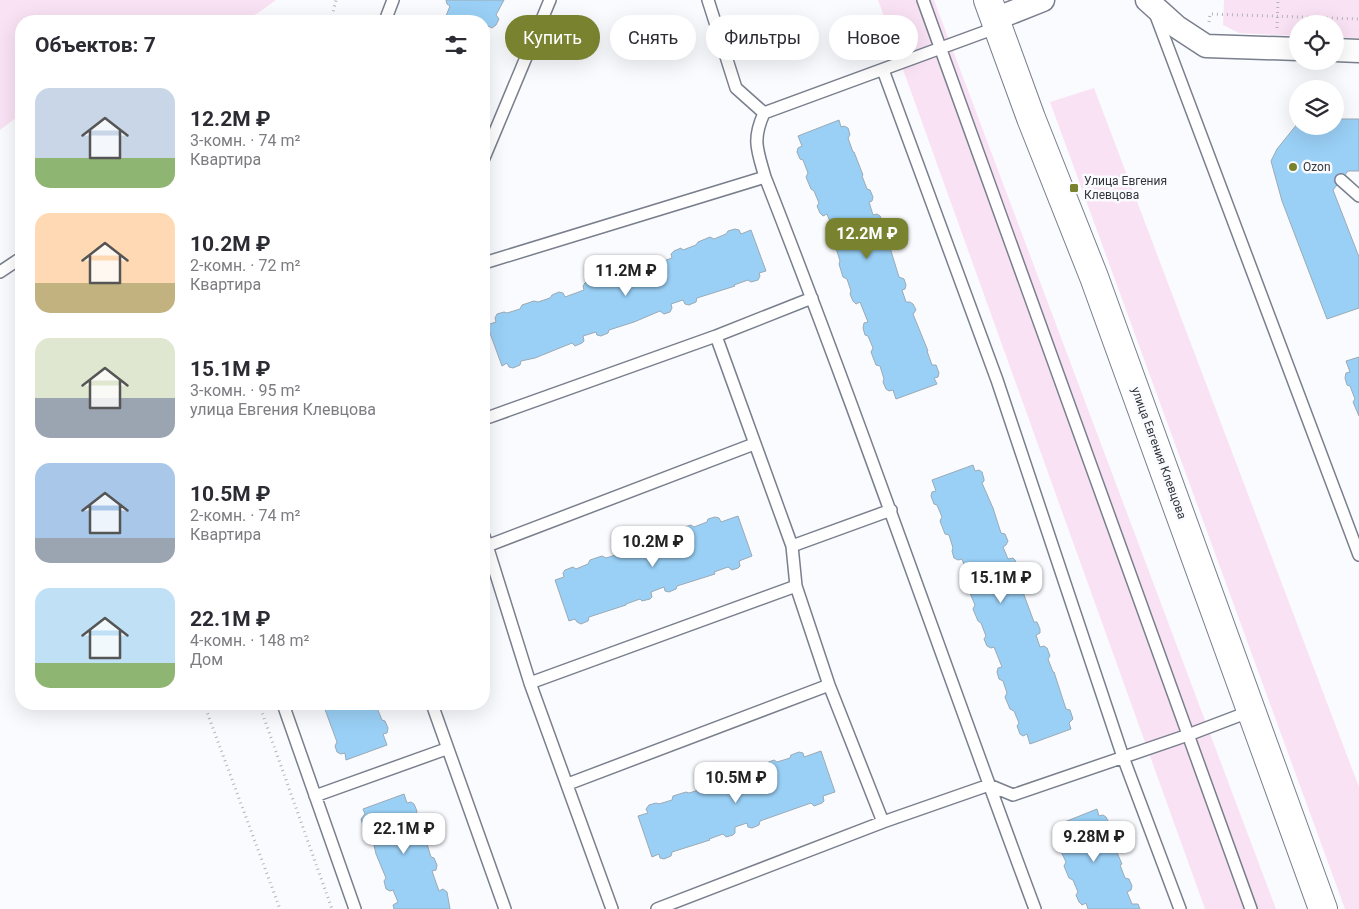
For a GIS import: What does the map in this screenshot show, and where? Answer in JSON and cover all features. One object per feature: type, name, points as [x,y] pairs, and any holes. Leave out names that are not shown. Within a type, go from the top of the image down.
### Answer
[{"type":"street","points":[[994,15],[1043,0]]},
{"type":"street","points":[[1149,2],[1177,26],[1206,46],[1289,49]]},
{"type":"street","name":"улица Евгения Клевцова","points":[[994,15],[1094,277],[1324,909]]},
{"type":"street","points":[[1344,50],[1359,51]]},
{"type":"lane","points":[[387,15],[393,0]]},
{"type":"lane","points":[[490,144],[550,0]]},
{"type":"lane","points":[[708,0],[736,88],[764,113]]},
{"type":"lane","points":[[923,0],[1251,909]]},
{"type":"lane","points":[[1149,2],[1359,555]]},
{"type":"lane","points":[[994,15],[941,49],[764,113],[757,129],[757,150],[765,177],[891,510],[1035,909]]},
{"type":"lane","points":[[883,70],[997,380],[1123,757],[1180,909]]},
{"type":"lane","points":[[490,261],[765,177]]},
{"type":"lane","points":[[1341,180],[1359,196]]},
{"type":"lane","points":[[0,272],[15,262]]},
{"type":"lane","points":[[490,417],[716,336],[812,298]]},
{"type":"lane","points":[[716,336],[792,546],[796,586],[829,685],[883,822]]},
{"type":"lane","points":[[490,539],[754,444]]},
{"type":"lane","points":[[792,546],[891,510]]},
{"type":"lane","points":[[490,557],[530,683],[612,909]]},
{"type":"lane","points":[[530,683],[796,586]]},
{"type":"lane","points":[[568,784],[829,685]]},
{"type":"lane","points":[[285,710],[355,909]]},
{"type":"lane","points":[[434,710],[505,909]]},
{"type":"lane","points":[[657,909],[883,822],[989,785],[1013,795],[1188,735],[1252,710]]},
{"type":"lane","points":[[315,796],[446,748]]},
{"type":"path","points":[[332,15],[336,0]]},
{"type":"path","points":[[1206,46],[1210,14],[1359,19]]},
{"type":"path","points":[[206,710],[280,909]]},
{"type":"path","points":[[261,710],[332,909]]},
{"type":"shaded area","points":[[0,0],[276,0],[254,15],[15,15],[15,119],[0,130]]},
{"type":"shaded area","points":[[878,0],[934,0],[1276,909],[1205,909],[900,60],[918,60],[918,15],[883,15]]},
{"type":"shaded area","points":[[1224,0],[1359,0],[1359,38],[1344,37],[1344,15],[1289,15],[1289,36],[1239,33],[1223,25]]},
{"type":"shaded area","points":[[1094,88],[1359,787],[1359,909],[1345,909],[1050,102]]},
{"type":"building","points":[[446,0],[504,0],[496,15],[499,19],[492,28],[490,27],[490,15],[446,15],[450,6]]},
{"type":"building","points":[[1344,119],[1359,119],[1359,171],[1348,171],[1333,190],[1359,257],[1359,308],[1327,319],[1282,201],[1271,161],[1277,149],[1289,134],[1344,135]]},
{"type":"building","points":[[839,120],[841,127],[848,128],[850,135],[848,138],[853,152],[867,189],[870,190],[873,197],[872,201],[869,202],[873,215],[877,214],[880,216],[883,223],[880,226],[891,251],[899,277],[904,279],[906,285],[905,289],[902,290],[906,302],[913,304],[916,310],[913,314],[932,365],[936,365],[939,373],[938,377],[934,378],[937,384],[896,399],[893,390],[889,391],[886,389],[880,366],[876,365],[871,352],[873,348],[863,328],[864,323],[868,322],[860,302],[856,304],[850,294],[851,291],[847,279],[843,277],[836,248],[832,247],[830,240],[831,236],[835,234],[827,214],[823,216],[820,213],[817,206],[819,203],[806,177],[808,173],[803,160],[800,159],[797,152],[798,148],[802,146],[798,136]]},
{"type":"building","points":[[735,229],[739,230],[741,234],[751,230],[766,271],[759,273],[758,280],[751,282],[748,280],[697,298],[696,302],[689,305],[685,304],[683,300],[671,304],[670,312],[664,314],[660,311],[609,330],[608,333],[601,336],[597,335],[596,332],[583,336],[584,341],[582,343],[575,346],[572,343],[535,358],[521,361],[520,365],[513,368],[509,367],[507,363],[502,366],[490,333],[490,324],[496,322],[497,314],[520,309],[522,305],[550,298],[559,292],[563,293],[565,297],[584,290],[583,286],[585,283],[592,280],[596,282],[608,277],[610,273],[622,269],[626,271],[639,266],[640,263],[647,260],[653,265],[672,258],[671,254],[674,251],[696,245],[698,242],[710,237],[714,239],[726,234],[728,231]]},
{"type":"building","points":[[1359,357],[1359,416],[1353,402],[1355,399],[1345,378],[1346,373],[1350,372],[1346,361]]},
{"type":"building","points":[[973,465],[975,471],[979,470],[982,472],[984,481],[982,483],[1001,533],[1005,534],[1008,541],[1003,547],[1008,559],[1013,558],[1015,560],[1017,566],[1015,571],[1034,622],[1037,622],[1040,629],[1040,633],[1036,635],[1040,647],[1044,646],[1047,648],[1050,656],[1048,659],[1066,709],[1070,710],[1073,719],[1069,723],[1071,729],[1030,744],[1027,734],[1023,736],[1020,734],[1017,726],[1019,723],[1005,697],[1007,693],[1003,681],[999,679],[997,672],[998,668],[1002,667],[994,647],[987,646],[984,639],[986,636],[973,609],[975,605],[964,584],[965,580],[969,578],[962,559],[954,558],[949,535],[945,534],[940,521],[942,517],[931,496],[932,492],[936,491],[932,480]]},
{"type":"building","points":[[738,516],[752,556],[739,561],[740,566],[738,568],[732,570],[728,567],[714,572],[715,574],[677,586],[676,589],[669,592],[665,591],[664,587],[651,592],[652,597],[650,599],[642,601],[640,599],[589,617],[588,621],[581,624],[575,619],[569,621],[555,580],[564,577],[563,573],[565,570],[573,567],[576,569],[588,564],[590,560],[602,556],[606,558],[619,554],[620,550],[627,548],[631,549],[633,553],[653,546],[651,542],[654,538],[677,533],[678,529],[691,525],[694,527],[707,522],[708,519],[715,517],[719,518],[721,522]]},
{"type":"building","points":[[325,710],[378,710],[388,728],[387,733],[383,734],[387,745],[346,760],[345,753],[337,752],[335,746],[337,742]]},
{"type":"building","points":[[821,751],[835,792],[823,796],[824,801],[822,803],[814,806],[811,803],[760,821],[759,825],[752,828],[748,827],[747,823],[735,827],[733,835],[726,837],[723,834],[672,852],[671,856],[664,859],[660,858],[659,854],[652,857],[638,816],[648,813],[646,809],[649,805],[672,800],[673,796],[702,789],[703,786],[710,783],[715,785],[716,788],[736,781],[734,778],[737,774],[759,769],[761,765],[774,760],[777,762],[790,758],[791,755],[799,752],[803,753],[804,757]]},
{"type":"building","points":[[404,794],[407,803],[411,802],[414,804],[420,827],[424,828],[431,857],[434,858],[437,865],[436,870],[432,871],[439,891],[443,889],[447,892],[450,909],[394,909],[393,905],[398,902],[393,890],[386,889],[384,881],[386,878],[373,841],[368,828],[363,826],[361,819],[365,814],[363,809]]},
{"type":"building","points":[[1097,809],[1099,816],[1103,815],[1106,817],[1109,823],[1106,828],[1122,864],[1120,865],[1125,878],[1129,879],[1132,886],[1131,890],[1127,892],[1132,904],[1138,904],[1140,909],[1088,909],[1086,903],[1082,905],[1079,902],[1076,895],[1078,892],[1073,880],[1069,878],[1064,866],[1066,862],[1056,841],[1057,837],[1061,835],[1057,825]]},
{"type":"place","name":"Ozon","points":[[1293,167]]},
{"type":"place","name":"Улица Евгения Клевцова","points":[[1074,188]]}]
